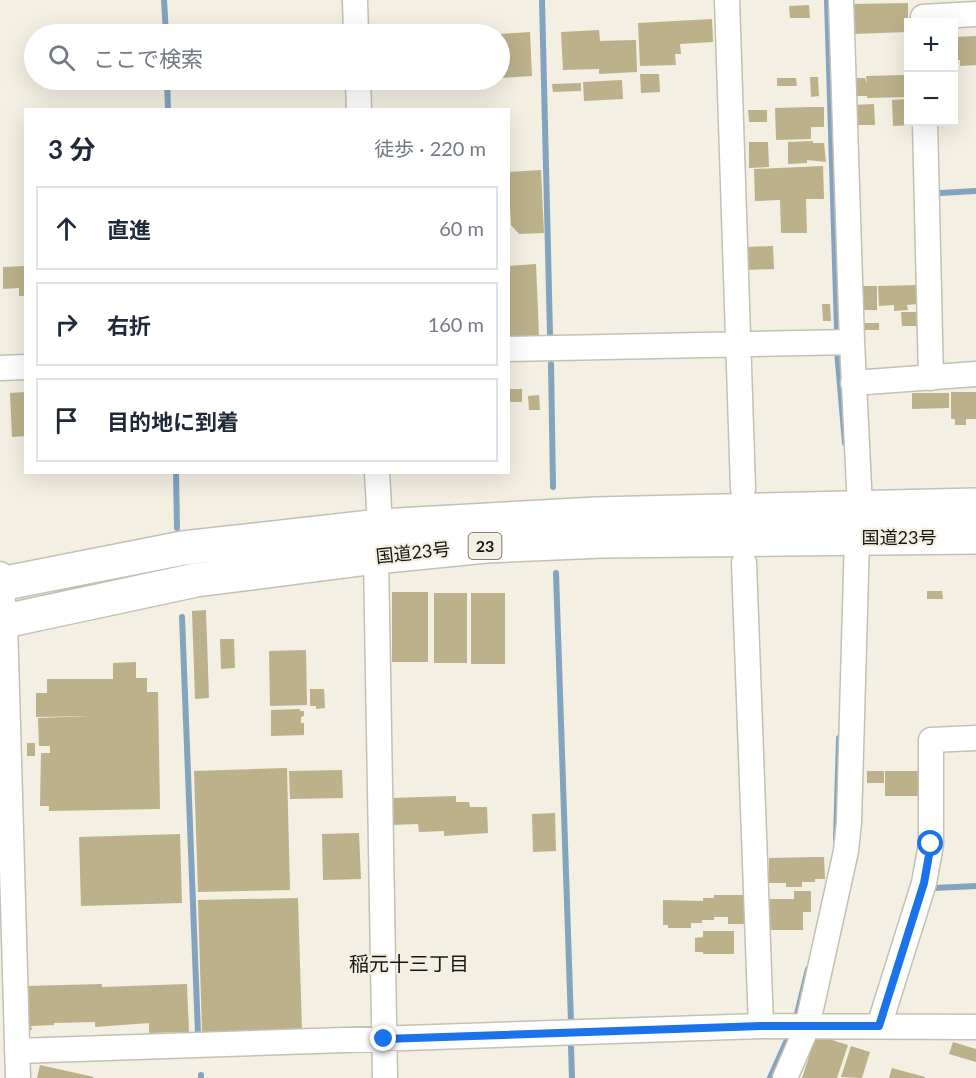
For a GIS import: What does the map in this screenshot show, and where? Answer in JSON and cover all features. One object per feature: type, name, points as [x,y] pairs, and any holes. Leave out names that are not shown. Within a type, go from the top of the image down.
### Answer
[{"type":"highway","name":"国道23号","points":[[858,522],[976,505]]},
{"type":"highway","name":"国道23号","points":[[0,584],[183,548],[378,541],[596,514],[858,522],[976,537]]},
{"type":"highway","name":"国道23号","points":[[3,621],[378,541]]},
{"type":"street","points":[[355,0],[356,24]]},
{"type":"street","points":[[727,0],[743,489]]},
{"type":"street","points":[[785,1078],[807,1027],[846,851],[849,822],[858,522],[841,0]]},
{"type":"street","points":[[923,13],[976,14]]},
{"type":"street","points":[[358,90],[359,108]]},
{"type":"street","points":[[925,126],[930,378]]},
{"type":"street","points":[[510,349],[852,342]]},
{"type":"street","points":[[0,368],[24,367]]},
{"type":"street","points":[[854,383],[976,374]]},
{"type":"street","points":[[377,474],[385,1078]]},
{"type":"street","points":[[744,563],[761,1026]]},
{"type":"street","points":[[0,574],[18,1078]]},
{"type":"street","points":[[879,1026],[924,883],[931,844],[931,740],[976,738]]},
{"type":"street","points":[[17,1051],[761,1026],[976,1027]]},
{"type":"building","points":[[908,3],[908,18],[904,18],[904,32],[853,34],[852,4]]},
{"type":"building","points":[[809,5],[810,18],[790,18],[789,6]]},
{"type":"building","points":[[712,19],[713,42],[680,44],[681,54],[675,54],[676,65],[640,66],[638,23]]},
{"type":"building","points":[[599,30],[600,41],[636,40],[637,72],[599,74],[599,69],[563,70],[561,32]]},
{"type":"building","points":[[530,32],[532,76],[510,77],[510,33]]},
{"type":"building","points":[[976,36],[976,65],[960,66],[958,37]]},
{"type":"building","points":[[640,74],[659,74],[660,92],[641,93]]},
{"type":"building","points":[[904,75],[904,97],[853,96],[853,84],[856,84],[856,78],[865,78],[867,84],[866,76]]},
{"type":"building","points":[[810,77],[818,77],[819,96],[811,97]]},
{"type":"building","points":[[777,78],[796,78],[797,86],[777,86]]},
{"type":"building","points":[[622,80],[623,99],[584,101],[583,82]]},
{"type":"building","points":[[581,83],[581,91],[553,92],[552,84]]},
{"type":"building","points":[[904,99],[904,126],[893,126],[892,100]]},
{"type":"building","points":[[874,104],[875,125],[855,125],[854,105]]},
{"type":"building","points":[[824,107],[824,127],[811,127],[811,139],[776,140],[775,108]]},
{"type":"building","points":[[748,110],[767,110],[767,122],[749,122]]},
{"type":"building","points":[[813,141],[813,143],[824,143],[826,162],[807,160],[807,163],[788,164],[788,142]]},
{"type":"building","points":[[749,142],[768,142],[769,167],[749,168]]},
{"type":"building","points":[[823,166],[824,199],[806,199],[807,233],[781,233],[780,200],[755,201],[754,169]]},
{"type":"building","points":[[541,170],[544,233],[519,234],[511,225],[510,172]]},
{"type":"building","points":[[773,246],[774,269],[746,270],[745,247]]},
{"type":"building","points":[[536,264],[539,336],[510,337],[510,266]]},
{"type":"building","points":[[24,266],[24,296],[19,296],[19,288],[3,289],[3,267]]},
{"type":"building","points":[[917,285],[917,304],[907,305],[908,310],[894,311],[894,305],[879,306],[878,286]]},
{"type":"building","points":[[861,286],[877,286],[877,310],[861,310]]},
{"type":"building","points":[[822,304],[830,304],[831,321],[823,321]]},
{"type":"building","points":[[901,312],[917,312],[917,326],[902,326]]},
{"type":"building","points":[[863,323],[879,323],[879,330],[863,330]]},
{"type":"building","points":[[510,389],[522,389],[522,402],[510,402]]},
{"type":"building","points":[[24,392],[24,436],[12,437],[10,393]]},
{"type":"building","points":[[951,392],[976,392],[976,419],[966,419],[966,425],[955,425],[955,419],[951,419]]},
{"type":"building","points":[[912,393],[949,393],[949,408],[912,409]]},
{"type":"building","points":[[539,395],[540,410],[529,410],[528,396]]},
{"type":"building","points":[[927,591],[942,591],[943,599],[927,599]]},
{"type":"building","points":[[392,592],[428,592],[428,662],[392,662]]},
{"type":"building","points":[[434,593],[467,593],[467,663],[434,663]]},
{"type":"building","points":[[471,593],[505,593],[505,664],[471,664]]},
{"type":"building","points":[[206,610],[209,698],[195,699],[192,611]]},
{"type":"building","points":[[220,639],[234,639],[235,668],[221,669]]},
{"type":"building","points":[[306,650],[307,705],[270,706],[269,651]]},
{"type":"building","points":[[136,662],[136,678],[147,678],[147,692],[158,692],[160,809],[49,811],[49,806],[40,806],[41,753],[50,753],[50,746],[39,746],[38,718],[89,716],[36,717],[36,693],[47,693],[47,679],[113,679],[113,663]]},
{"type":"building","points":[[310,689],[324,689],[325,708],[316,709],[316,706],[310,706]]},
{"type":"building","points":[[300,709],[304,711],[301,723],[304,723],[304,735],[271,736],[271,710]]},
{"type":"building","points":[[27,743],[35,743],[35,756],[27,756]]},
{"type":"building","points":[[287,768],[290,890],[198,892],[194,771]]},
{"type":"building","points":[[342,770],[343,798],[290,799],[289,771]]},
{"type":"building","points":[[867,771],[884,771],[884,783],[867,783]]},
{"type":"building","points":[[885,771],[918,771],[918,796],[885,796]]},
{"type":"building","points":[[456,796],[456,802],[469,802],[470,807],[487,807],[488,833],[444,836],[444,831],[419,832],[418,824],[391,825],[390,798]]},
{"type":"building","points":[[555,813],[556,851],[533,852],[532,814]]},
{"type":"building","points":[[359,833],[361,879],[323,880],[322,834]]},
{"type":"building","points":[[180,834],[182,903],[81,906],[79,837]]},
{"type":"building","points":[[824,857],[825,879],[802,882],[802,887],[786,887],[786,883],[769,883],[769,858]]},
{"type":"building","points":[[794,891],[811,891],[811,912],[803,912],[803,930],[770,930],[770,899],[794,899]]},
{"type":"building","points":[[714,895],[744,895],[744,924],[728,924],[728,917],[714,917],[714,920],[691,923],[691,928],[668,928],[668,925],[663,925],[663,900],[703,901],[703,898],[714,898]]},
{"type":"building","points":[[298,898],[302,1030],[202,1033],[198,900]]},
{"type":"building","points":[[703,931],[734,931],[734,954],[695,952],[695,938],[703,937]]},
{"type":"building","points":[[102,984],[102,987],[187,984],[189,1032],[149,1033],[149,1023],[95,1027],[95,1022],[54,1023],[54,1025],[31,1026],[32,1030],[27,1030],[26,986]]},
{"type":"building","points":[[816,1035],[848,1045],[837,1078],[802,1078]]},
{"type":"building","points":[[953,1042],[976,1049],[976,1062],[949,1054]]},
{"type":"building","points":[[851,1046],[870,1052],[862,1078],[841,1077]]},
{"type":"building","points":[[40,1065],[94,1077],[37,1078]]},
{"type":"building","points":[[892,1068],[925,1077],[925,1078],[889,1078]]},
{"type":"waterway","points":[[164,0],[165,24]]},
{"type":"waterway","points":[[542,0],[550,334]]},
{"type":"waterway","points":[[827,0],[837,330]]},
{"type":"waterway","points":[[167,90],[168,108]]},
{"type":"waterway","points":[[940,193],[976,191]]},
{"type":"waterway","points":[[837,351],[845,443]]},
{"type":"waterway","points":[[551,364],[553,487]]},
{"type":"waterway","points":[[176,474],[177,528]]},
{"type":"waterway","points":[[556,573],[571,1023]]},
{"type":"waterway","points":[[182,617],[198,1034]]},
{"type":"waterway","points":[[836,839],[839,738]]},
{"type":"waterway","points":[[935,888],[976,886]]},
{"type":"waterway","points":[[797,1014],[808,969]]},
{"type":"waterway","points":[[770,1078],[786,1042]]},
{"type":"waterway","points":[[571,1046],[572,1078]]},
{"type":"district","name":"稲元十三丁目","points":[[409,964]]},
{"type":"route","points":[[384,1039],[761,1026],[879,1026],[924,883],[931,844]]}]
